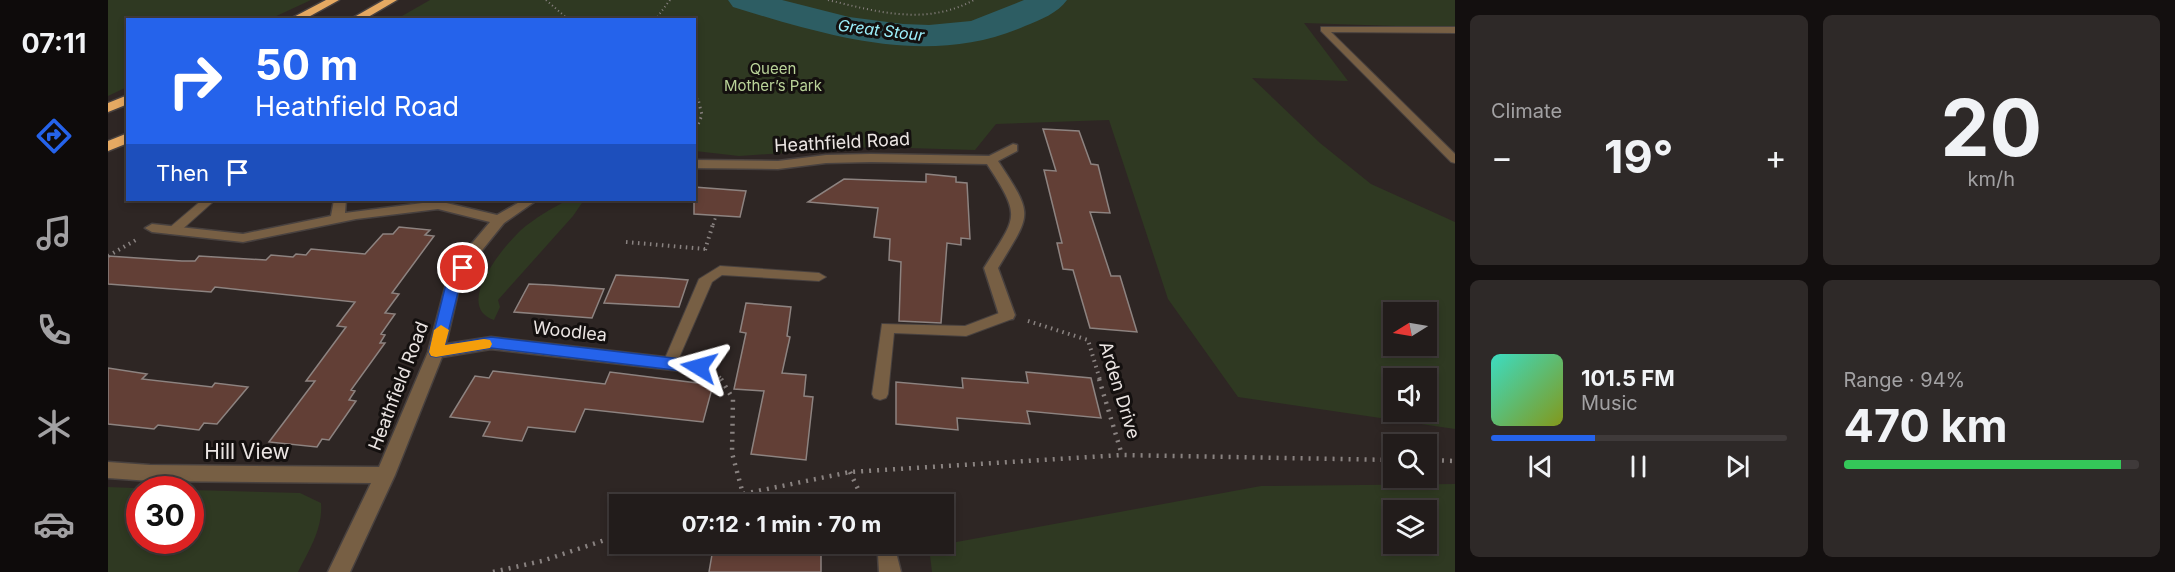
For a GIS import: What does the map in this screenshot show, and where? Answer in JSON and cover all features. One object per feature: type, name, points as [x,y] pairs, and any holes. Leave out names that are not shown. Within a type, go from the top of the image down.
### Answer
[{"type":"highway","points":[[297,18],[334,0]]},
{"type":"highway","points":[[358,18],[392,0]]},
{"type":"highway","points":[[108,108],[126,100]]},
{"type":"highway","points":[[108,147],[126,138]]},
{"type":"street","points":[[1007,315],[991,268],[1015,231],[1020,214],[1012,193],[991,160],[1013,148]]},
{"type":"street","name":"Heathfield Road","points":[[696,164],[778,165],[826,159],[871,158],[991,160]]},
{"type":"street","points":[[337,219],[340,201]]},
{"type":"street","name":"Heathfield Road","points":[[339,572],[385,475],[436,352],[453,284],[473,251],[499,220],[529,201]]},
{"type":"street","points":[[152,228],[243,238],[398,208],[438,205],[499,220]]},
{"type":"street","name":"Woodlea","points":[[436,352],[491,343],[699,367]]},
{"type":"street","name":"Hill View","points":[[108,470],[150,473],[385,475]]},
{"type":"lane","points":[[1455,30],[1324,29],[1455,160]]},
{"type":"lane","points":[[173,231],[207,201]]},
{"type":"lane","points":[[670,363],[706,279],[716,272],[720,270],[819,277]]},
{"type":"lane","points":[[880,394],[887,328],[966,331],[1007,315]]},
{"type":"path","points":[[546,0],[567,18]]},
{"type":"path","points":[[657,18],[669,0]]},
{"type":"path","points":[[828,0],[880,14],[919,15],[962,8],[974,0]]},
{"type":"path","points":[[696,94],[702,115],[696,129]]},
{"type":"path","points":[[716,216],[705,249],[716,272]]},
{"type":"path","points":[[108,256],[152,228]]},
{"type":"path","points":[[626,242],[705,249]]},
{"type":"path","name":"Arden Drive","points":[[1007,315],[1088,340],[1122,454]]},
{"type":"path","points":[[699,367],[714,372],[732,391],[735,403],[730,437],[733,470],[743,494],[850,471],[1122,454],[1383,460]]},
{"type":"path","points":[[1437,460],[1455,461]]},
{"type":"path","points":[[850,471],[860,494]]},
{"type":"path","points":[[493,572],[542,561],[609,539]]},
{"type":"green space","points":[[108,0],[311,0],[272,18],[126,18],[126,87],[108,96]]},
{"type":"green space","name":"Queen Mother’s Park","points":[[430,0],[1455,0],[1455,28],[1304,23],[1348,81],[1252,78],[1320,143],[1371,184],[1455,222],[1455,429],[1408,422],[1437,422],[1437,368],[1383,368],[1383,418],[1238,397],[1168,299],[1109,120],[996,124],[975,150],[874,147],[739,156],[696,151],[696,18],[398,18]]},
{"type":"green space","points":[[566,201],[583,201],[573,216],[498,300],[500,307],[494,320],[483,313],[479,302],[480,290],[486,276],[513,238],[544,214]]},
{"type":"green space","points":[[1437,484],[1455,484],[1455,572],[932,572],[930,554],[954,554],[954,542],[1261,486],[1383,485],[1383,488],[1437,488]]},
{"type":"green space","points":[[108,487],[126,488],[126,554],[204,554],[204,490],[300,493],[321,503],[320,522],[298,572],[108,572]]},
{"type":"building","points":[[1043,129],[1079,131],[1091,164],[1098,165],[1110,213],[1090,212],[1111,276],[1120,276],[1137,332],[1090,328],[1073,270],[1063,269],[1057,243],[1062,243],[1044,170],[1056,171]]},
{"type":"building","points":[[926,174],[956,177],[956,182],[967,183],[970,239],[961,238],[961,245],[947,243],[941,323],[899,321],[901,262],[889,260],[890,239],[874,237],[878,208],[808,202],[844,179],[926,182]]},
{"type":"building","points":[[696,187],[746,191],[740,217],[694,214]]},
{"type":"building","points":[[399,227],[430,230],[425,235],[434,236],[392,293],[399,294],[385,313],[395,314],[381,334],[385,335],[380,343],[385,343],[351,390],[355,391],[349,400],[356,401],[329,440],[322,439],[317,447],[269,442],[315,381],[306,381],[346,327],[337,326],[355,302],[215,287],[211,292],[108,284],[108,256],[195,261],[199,256],[266,260],[271,255],[293,257],[296,254],[306,255],[311,249],[365,254],[383,234],[393,234]]},
{"type":"building","points":[[616,275],[688,280],[679,307],[604,303]]},
{"type":"building","points":[[529,284],[604,289],[592,318],[514,312]]},
{"type":"building","points":[[746,303],[791,307],[787,336],[790,337],[782,373],[806,375],[804,396],[813,397],[806,460],[751,454],[764,391],[734,389],[746,333],[740,332]]},
{"type":"building","points":[[108,368],[147,374],[142,379],[212,387],[215,383],[248,387],[217,424],[204,423],[199,430],[158,425],[154,429],[108,424]]},
{"type":"building","points":[[493,371],[605,384],[610,372],[713,385],[703,422],[585,409],[575,432],[528,427],[522,441],[483,436],[490,422],[450,417],[475,376],[489,378]]},
{"type":"building","points":[[1026,372],[1091,378],[1101,418],[1027,411],[1030,424],[957,418],[958,430],[896,424],[896,382],[963,388],[962,378],[1028,383]]},
{"type":"building","points":[[712,554],[821,554],[821,572],[709,572]]},
{"type":"waterway","name":"Great Stour","points":[[745,0],[849,28],[876,33],[929,37],[981,30],[1016,17],[1050,0]]},
{"type":"slow traffic","points":[[441,330],[436,352],[484,344]]},
{"type":"route","points":[[463,268],[453,284],[436,352],[491,343],[699,367]]}]
